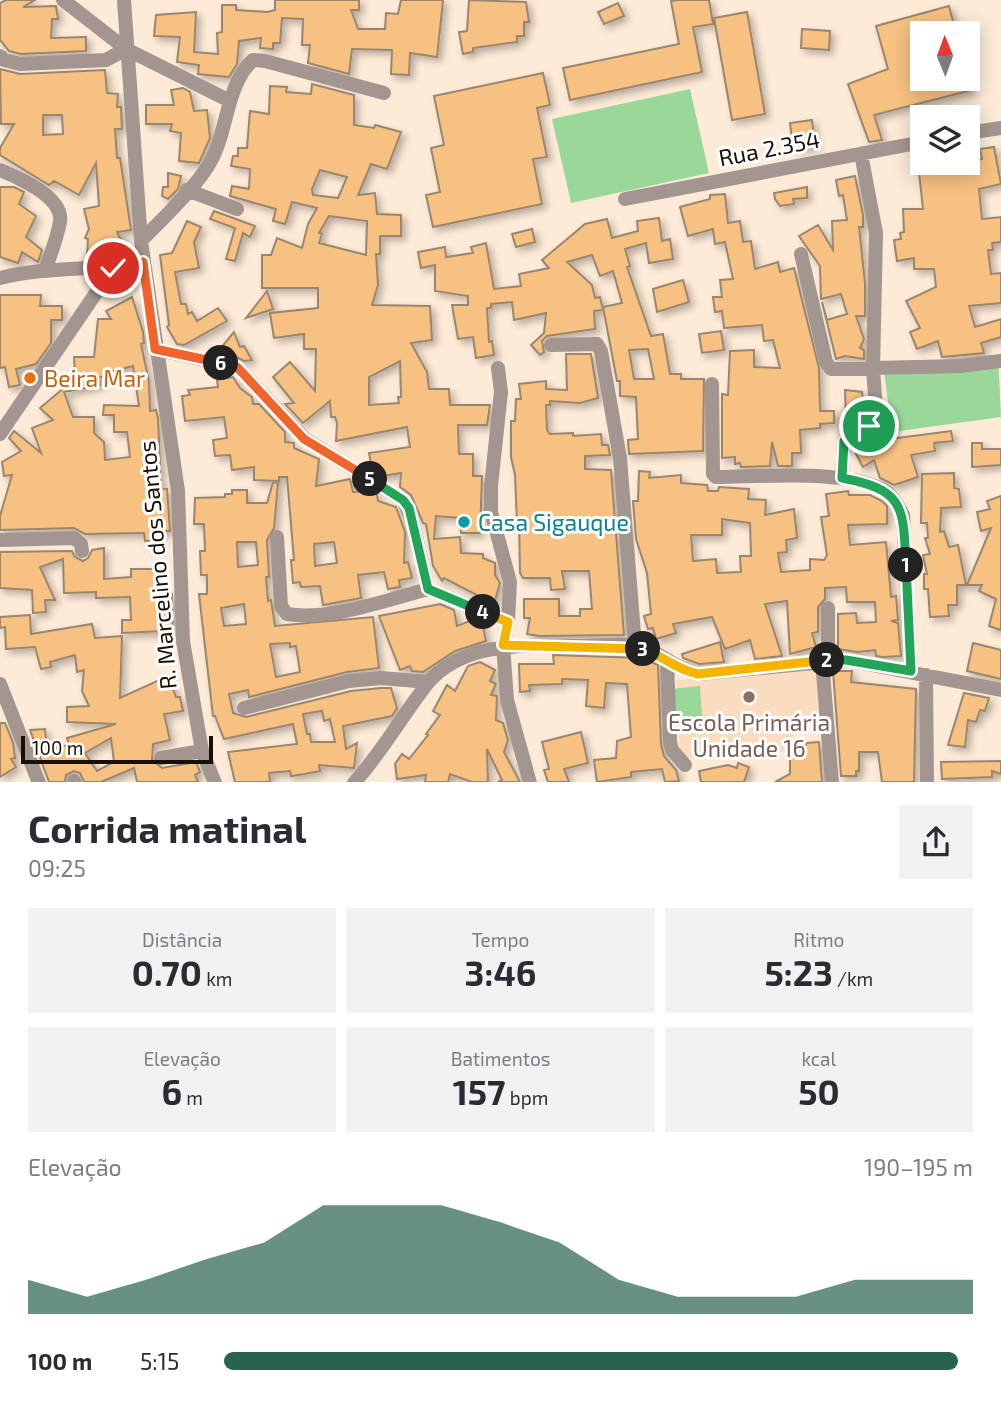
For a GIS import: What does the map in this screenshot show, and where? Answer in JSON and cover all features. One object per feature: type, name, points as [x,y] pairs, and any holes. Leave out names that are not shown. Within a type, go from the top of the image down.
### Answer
[{"type":"street","points":[[63,0],[127,49],[230,101]]},
{"type":"street","name":"R. Marcelino dos Santos","points":[[124,0],[143,262],[178,491],[183,642],[201,751],[215,782]]},
{"type":"street","points":[[0,56],[4,60],[20,64],[106,60],[127,49]]},
{"type":"street","points":[[141,241],[212,160],[230,101],[244,68],[253,60],[384,93]]},
{"type":"street","points":[[980,132],[1001,128]]},
{"type":"street","name":"Rua 2.354","points":[[625,199],[910,144]]},
{"type":"street","points":[[842,478],[844,441],[877,422],[873,370],[876,233],[861,154]]},
{"type":"street","points":[[0,170],[44,194],[56,206],[61,220],[45,271]]},
{"type":"street","points":[[187,190],[237,209]]},
{"type":"street","points":[[801,254],[826,362],[831,369],[873,370],[1001,361]]},
{"type":"street","points":[[0,278],[45,271],[113,268],[143,262]]},
{"type":"street","points":[[0,435],[113,268]]},
{"type":"street","points":[[551,345],[597,344],[601,351],[620,458],[635,646]]},
{"type":"street","points":[[155,349],[237,367],[304,439],[403,500],[412,519],[428,589]]},
{"type":"street","points":[[498,368],[501,392],[491,486],[491,512],[510,583],[508,622],[503,645],[507,700],[530,782]]},
{"type":"street","points":[[712,384],[713,474],[842,478],[866,482],[887,493],[903,515],[927,782]]},
{"type":"street","points":[[277,537],[281,606],[287,614],[299,616],[365,606],[428,589],[508,622]]},
{"type":"street","points":[[0,540],[74,538],[81,544],[82,551]]},
{"type":"street","points":[[828,608],[825,660],[832,782]]},
{"type":"street","points":[[354,782],[402,723],[429,682],[458,661],[503,645],[635,646],[662,656],[682,671],[698,674],[846,660],[1001,690]]},
{"type":"street","points":[[667,661],[670,742],[672,750],[685,765]]},
{"type":"street","points":[[244,708],[349,681],[381,678],[429,682]]},
{"type":"street","points":[[0,684],[39,782]]},
{"type":"street","points":[[161,758],[201,751]]},
{"type":"shaded area","name":"Escola Primária Unidade 16","points":[[820,667],[823,714],[793,716],[793,751],[688,758],[680,752],[676,680]]},
{"type":"green space","points":[[690,89],[709,173],[571,203],[552,119]]},
{"type":"green space","points":[[998,356],[1001,417],[892,432],[884,371]]},
{"type":"green space","points":[[700,686],[703,731],[674,733],[671,689]]},
{"type":"building","points":[[6,0],[35,0],[23,7],[56,6],[58,19],[52,19],[51,38],[86,37],[86,51],[21,54],[9,51],[0,40],[0,3]]},
{"type":"building","points":[[275,0],[359,0],[359,10],[351,10],[358,29],[385,29],[386,13],[398,14],[401,0],[443,0],[437,57],[410,53],[409,75],[391,74],[392,50],[352,49],[349,74],[308,63],[310,45],[302,45],[303,19],[282,18],[280,43],[273,43],[273,49],[260,48],[261,38],[239,41],[237,64],[229,77],[198,74],[199,65],[177,62],[180,37],[154,36],[156,15],[196,12],[194,52],[218,54],[217,33],[222,32],[222,5],[236,5],[236,10],[268,12],[275,10]]},
{"type":"building","points":[[469,0],[526,2],[529,22],[524,22],[524,36],[517,36],[517,42],[473,48],[473,52],[463,54],[459,32],[467,31]]},
{"type":"building","points":[[709,0],[713,24],[693,27],[702,72],[570,100],[563,68],[679,44],[671,1]]},
{"type":"building","points":[[618,3],[624,16],[604,24],[598,12]]},
{"type":"building","points":[[949,6],[953,21],[910,21],[910,91],[968,91],[874,115],[882,140],[869,142],[848,84],[888,69],[876,26]]},
{"type":"building","points":[[747,12],[765,114],[732,120],[714,18]]},
{"type":"building","points":[[802,29],[830,31],[829,50],[801,48]]},
{"type":"building","points":[[0,69],[20,74],[105,70],[107,93],[118,94],[117,107],[121,107],[122,129],[115,129],[117,158],[120,158],[131,230],[117,232],[124,246],[102,257],[87,258],[88,239],[85,238],[89,229],[84,209],[99,206],[96,163],[79,195],[54,181],[49,185],[0,155],[0,148],[14,124],[1,124]],"holes":[[[43,115],[62,115],[63,134],[43,135]]]},
{"type":"building","points":[[543,73],[550,105],[537,108],[547,157],[533,159],[542,204],[433,227],[426,195],[440,192],[431,148],[444,145],[434,96]]},
{"type":"building","points":[[312,84],[354,95],[354,125],[374,128],[375,125],[401,132],[387,169],[371,164],[358,195],[375,193],[377,214],[401,215],[401,236],[380,236],[380,254],[376,254],[378,285],[372,305],[430,306],[432,340],[411,343],[427,372],[429,389],[449,389],[450,405],[490,405],[487,425],[458,425],[459,454],[473,454],[473,476],[482,476],[480,533],[461,533],[460,518],[436,516],[434,539],[460,537],[461,553],[483,554],[483,558],[495,563],[495,575],[500,583],[494,604],[444,578],[442,581],[433,566],[426,524],[423,523],[411,495],[400,487],[401,473],[383,476],[372,469],[369,453],[410,447],[407,427],[336,441],[337,423],[335,417],[331,417],[330,401],[303,423],[285,404],[294,403],[273,377],[290,362],[315,391],[316,349],[304,349],[304,334],[274,338],[270,313],[318,308],[318,288],[262,288],[262,255],[271,255],[277,238],[302,248],[308,224],[317,208],[292,202],[285,224],[273,221],[276,209],[230,196],[232,186],[249,189],[250,169],[231,166],[233,156],[238,156],[238,148],[247,148],[250,111],[269,114],[270,86],[287,87],[286,92],[311,94]],"holes":[[[320,170],[347,177],[338,198],[313,195],[312,189]],[[329,216],[367,221],[366,255],[319,243],[322,234],[319,233]],[[400,361],[399,403],[369,405],[369,377]]]},
{"type":"building","points":[[183,88],[190,92],[194,111],[207,110],[210,138],[199,163],[179,161],[181,133],[170,131],[172,124],[146,124],[146,105],[174,105],[171,90]]},
{"type":"building","points":[[812,120],[815,146],[793,148],[790,123]]},
{"type":"building","points":[[994,147],[1001,184],[979,189],[982,219],[1001,217],[1001,242],[992,243],[993,250],[988,250],[991,274],[1001,273],[1001,303],[969,306],[975,327],[1001,319],[1001,337],[981,343],[984,353],[942,357],[938,341],[917,349],[910,332],[920,328],[906,301],[936,287],[934,269],[914,269],[914,258],[897,261],[894,240],[901,239],[900,233],[904,232],[903,209],[923,209],[919,175],[980,175],[980,149]]},
{"type":"building","points":[[168,173],[181,176],[178,189],[168,199],[162,196],[163,187],[168,187]]},
{"type":"building","points":[[855,176],[863,215],[863,227],[859,227],[865,283],[865,316],[856,316],[864,339],[860,348],[864,350],[864,359],[845,356],[836,359],[822,302],[827,320],[847,314],[841,294],[821,299],[820,266],[799,236],[818,225],[833,250],[832,221],[847,220],[843,195],[839,196],[836,180]]},
{"type":"building","points":[[0,187],[14,187],[24,192],[19,204],[36,216],[26,237],[42,250],[38,262],[22,252],[18,263],[0,257]]},
{"type":"building","points":[[807,187],[807,198],[793,199],[794,204],[780,206],[775,199],[774,193]]},
{"type":"building","points":[[725,194],[728,223],[740,221],[743,242],[751,241],[755,269],[778,262],[780,272],[794,268],[819,368],[820,411],[834,411],[834,423],[800,430],[801,453],[792,453],[792,466],[778,466],[772,442],[770,466],[741,467],[740,463],[735,464],[735,457],[722,458],[722,394],[728,395],[730,351],[754,350],[754,367],[780,368],[773,340],[764,341],[762,325],[724,328],[722,311],[715,312],[713,297],[722,297],[720,280],[733,279],[725,242],[715,244],[713,229],[688,236],[680,207],[710,199],[710,195]]},
{"type":"building","points":[[214,211],[255,226],[250,237],[243,233],[235,261],[226,259],[235,228],[210,219]]},
{"type":"building","points":[[659,218],[662,241],[670,239],[673,259],[649,263],[646,243],[625,249],[630,266],[627,267],[651,336],[663,334],[670,374],[681,374],[681,379],[704,379],[703,451],[629,454],[628,440],[638,439],[636,397],[620,396],[620,381],[617,381],[603,307],[622,303],[613,271],[600,276],[592,255],[567,262],[592,285],[595,298],[600,297],[603,310],[594,311],[595,329],[547,336],[542,341],[544,352],[540,355],[531,345],[544,333],[546,313],[514,320],[512,302],[491,304],[491,308],[487,308],[489,342],[492,341],[494,355],[476,358],[473,337],[458,339],[452,305],[468,305],[468,296],[435,291],[435,265],[421,268],[418,252],[445,247],[446,257],[473,253],[471,247],[486,243],[494,289],[521,286],[519,274],[549,268],[542,260],[585,224],[607,219],[612,238],[638,231],[637,221]],"holes":[[[648,349],[654,379],[634,379],[629,350]]]},
{"type":"building","points":[[187,221],[201,227],[194,242],[199,268],[175,272],[181,304],[186,304],[188,314],[192,312],[197,321],[218,308],[227,321],[184,345],[177,344],[167,327],[169,325],[160,255],[172,253]]},
{"type":"building","points":[[532,229],[535,242],[516,247],[512,234]]},
{"type":"building","points":[[683,280],[689,302],[657,312],[653,289]]},
{"type":"building","points":[[267,291],[273,309],[246,318]]},
{"type":"building","points":[[0,295],[41,295],[40,306],[62,306],[62,320],[51,320],[51,343],[36,364],[16,369],[20,385],[9,387],[5,367],[0,368]]},
{"type":"building","points":[[132,297],[143,332],[144,343],[141,344],[149,382],[150,411],[156,410],[158,418],[161,489],[167,489],[170,531],[160,531],[161,540],[145,541],[144,533],[85,534],[74,528],[0,530],[0,516],[12,475],[4,476],[2,462],[21,451],[9,438],[14,431],[41,453],[32,428],[53,420],[40,408],[71,382],[69,376],[75,375],[74,357],[94,357],[98,319],[111,319],[106,311]],"holes":[[[133,366],[139,406],[104,405],[103,415],[114,415],[114,432],[127,432],[130,457],[105,460],[104,442],[94,433],[94,417],[73,417],[64,392],[100,385],[99,377],[114,376],[113,371]]]},
{"type":"building","points":[[721,331],[724,350],[702,353],[699,334]]},
{"type":"building","points":[[234,332],[240,347],[244,346],[252,360],[244,361],[220,349]]},
{"type":"building","points":[[566,354],[591,354],[598,398],[580,403],[550,401],[550,405],[546,405],[547,430],[550,434],[573,433],[573,436],[601,434],[602,445],[608,445],[610,455],[585,456],[585,469],[611,470],[624,635],[527,634],[530,618],[524,618],[524,599],[559,599],[559,616],[580,616],[580,609],[592,609],[589,571],[562,571],[565,589],[551,590],[550,578],[523,578],[520,573],[519,519],[517,523],[515,475],[511,457],[511,421],[515,421],[516,399],[521,399],[519,384],[546,381],[546,389],[567,390]]},
{"type":"building","points":[[233,377],[240,388],[252,397],[253,404],[259,404],[285,432],[285,442],[294,443],[294,448],[319,459],[316,486],[350,479],[353,492],[370,491],[377,495],[378,501],[396,507],[405,532],[404,563],[408,562],[412,578],[399,580],[400,587],[388,589],[384,572],[358,575],[361,598],[323,605],[320,586],[301,587],[300,582],[293,583],[291,560],[294,560],[287,477],[279,477],[279,481],[254,480],[254,467],[232,470],[230,455],[215,456],[213,440],[227,438],[224,417],[185,421],[182,396],[190,395],[188,390],[218,387],[217,380]],"holes":[[[334,542],[337,563],[315,566],[314,544]]]},
{"type":"building","points":[[845,390],[862,392],[866,416],[855,423],[854,418],[846,418]]},
{"type":"building","points":[[951,431],[953,441],[934,443],[935,451],[911,455],[918,477],[894,485],[880,478],[874,460],[863,467],[856,454],[882,440]]},
{"type":"building","points":[[972,443],[982,443],[982,449],[1001,449],[1001,465],[972,467]]},
{"type":"building","points":[[639,471],[650,472],[649,478],[681,475],[681,483],[707,485],[708,491],[718,491],[719,487],[749,489],[748,499],[766,500],[765,515],[794,509],[797,538],[786,540],[787,552],[778,553],[781,572],[810,570],[810,559],[824,560],[827,555],[821,517],[829,516],[826,494],[848,491],[849,495],[870,495],[882,501],[887,506],[887,524],[848,525],[850,545],[886,542],[891,597],[896,596],[898,620],[891,621],[898,623],[901,656],[876,656],[875,650],[857,652],[838,649],[838,614],[856,613],[857,623],[876,622],[875,602],[847,602],[846,587],[825,588],[825,599],[818,607],[818,632],[812,633],[816,647],[790,654],[787,601],[765,604],[782,656],[755,659],[750,640],[725,649],[712,617],[673,624],[676,633],[656,639],[653,628],[648,629],[644,616],[651,614],[647,573],[636,539],[633,501],[638,501]],"holes":[[[722,519],[750,523],[751,556],[740,556],[741,572],[717,573],[716,559],[693,561],[691,535],[722,535]]]},
{"type":"building","points":[[954,473],[954,488],[959,489],[961,507],[941,508],[940,532],[944,531],[949,547],[958,545],[966,585],[957,585],[957,605],[948,605],[949,616],[930,617],[928,589],[924,589],[924,574],[927,574],[923,555],[930,554],[925,538],[928,538],[927,523],[921,523],[922,474]]},
{"type":"building","points":[[273,482],[278,483],[274,528],[267,540],[269,577],[266,577],[268,601],[271,600],[275,626],[373,617],[379,668],[347,672],[249,697],[248,690],[229,694],[233,713],[246,717],[351,691],[381,688],[391,688],[397,708],[392,716],[343,726],[346,749],[357,743],[354,768],[319,765],[320,771],[304,774],[291,776],[290,771],[269,773],[270,782],[235,782],[228,752],[297,744],[293,724],[224,739],[213,716],[199,594],[207,594],[207,575],[201,575],[200,551],[205,551],[204,524],[194,524],[195,498],[225,497],[225,494],[232,494],[232,490],[247,490],[247,503],[267,503]],"holes":[[[237,542],[256,542],[258,565],[238,567]],[[244,604],[246,624],[224,626],[221,608]],[[290,643],[290,647],[296,646],[300,672],[276,677],[270,644]],[[322,711],[324,721],[330,719],[335,742],[311,742],[303,714]]]},
{"type":"building","points":[[1001,496],[1001,630],[989,626],[996,599],[979,591],[982,585],[967,585],[991,528],[981,531],[977,512],[990,509],[987,501]]},
{"type":"building","points":[[104,548],[104,579],[131,577],[131,569],[158,569],[158,593],[172,594],[173,637],[163,637],[163,631],[122,633],[122,620],[131,620],[130,597],[96,598],[96,592],[64,593],[63,559],[40,567],[55,600],[45,600],[46,612],[33,613],[32,590],[0,588],[0,552],[72,551],[75,557],[83,561],[92,550]]},
{"type":"building","points":[[440,604],[454,610],[457,626],[475,619],[482,622],[486,641],[455,651],[423,672],[412,671],[410,666],[400,670],[379,616]]},
{"type":"building","points":[[30,615],[31,634],[92,624],[95,638],[122,636],[120,698],[168,676],[176,697],[180,697],[183,711],[164,714],[170,740],[153,744],[152,760],[162,768],[196,762],[200,772],[195,775],[198,782],[137,782],[134,768],[101,782],[84,782],[80,773],[74,771],[66,775],[65,782],[49,782],[30,730],[45,729],[47,749],[69,745],[67,738],[116,724],[67,722],[67,707],[89,706],[82,691],[84,670],[77,672],[75,655],[50,662],[51,667],[41,669],[35,647],[6,649],[5,627],[0,628],[0,617]],"holes":[[[111,738],[114,762],[97,771],[85,753]]]},
{"type":"building","points":[[720,642],[724,662],[699,664],[683,658],[682,654]]},
{"type":"building","points":[[973,643],[1001,650],[1001,679],[967,671]]},
{"type":"building","points":[[553,655],[642,658],[658,665],[661,744],[664,756],[676,770],[679,781],[665,782],[662,769],[631,772],[631,777],[597,782],[594,760],[616,758],[617,741],[631,737],[627,684],[606,683],[604,708],[586,706],[588,680],[562,679],[562,684],[529,685],[530,691],[520,692],[519,664],[554,664]]},
{"type":"building","points":[[480,662],[495,670],[490,681],[496,684],[491,695],[497,696],[496,720],[503,723],[508,740],[504,752],[520,782],[498,782],[502,780],[487,749],[488,782],[472,782],[450,774],[448,782],[425,782],[426,775],[397,779],[395,764],[402,754],[409,759],[428,735],[426,734],[440,715],[433,711],[447,685],[455,691],[468,666]]},
{"type":"building","points":[[833,671],[852,671],[851,682],[916,689],[914,782],[882,782],[878,752],[859,752],[859,771],[856,771],[856,776],[841,776]]},
{"type":"building","points":[[964,693],[989,698],[985,711],[980,710],[976,722],[968,720],[965,747],[948,745]]},
{"type":"building","points":[[0,723],[5,723],[13,743],[15,758],[11,759],[16,767],[0,777]]},
{"type":"building","points":[[581,732],[588,763],[564,769],[569,782],[548,782],[544,770],[549,769],[542,742]]},
{"type":"building","points":[[819,742],[822,782],[775,782],[790,774],[790,756],[800,755],[800,748],[806,748],[806,743]]},
{"type":"building","points":[[1001,761],[1001,774],[992,771],[992,777],[942,779],[941,762]]},
{"type":"building","points":[[738,763],[749,767],[744,782],[701,782],[699,771],[728,765],[737,768]]},
{"type":"place","name":"Beira Mar","points":[[30,378]]},
{"type":"place","name":"Casa Sigauque","points":[[464,522]]},
{"type":"place","name":"Escola Primária Unidade 16","points":[[749,697]]},
{"type":"route","points":[[113,268],[143,262],[155,349],[237,367],[304,439],[403,500],[409,508],[428,589],[508,622],[503,645],[635,646],[662,656],[682,671],[698,674],[822,660],[846,660],[911,671],[903,515],[887,493],[866,482],[842,478],[844,441],[869,426]]}]
